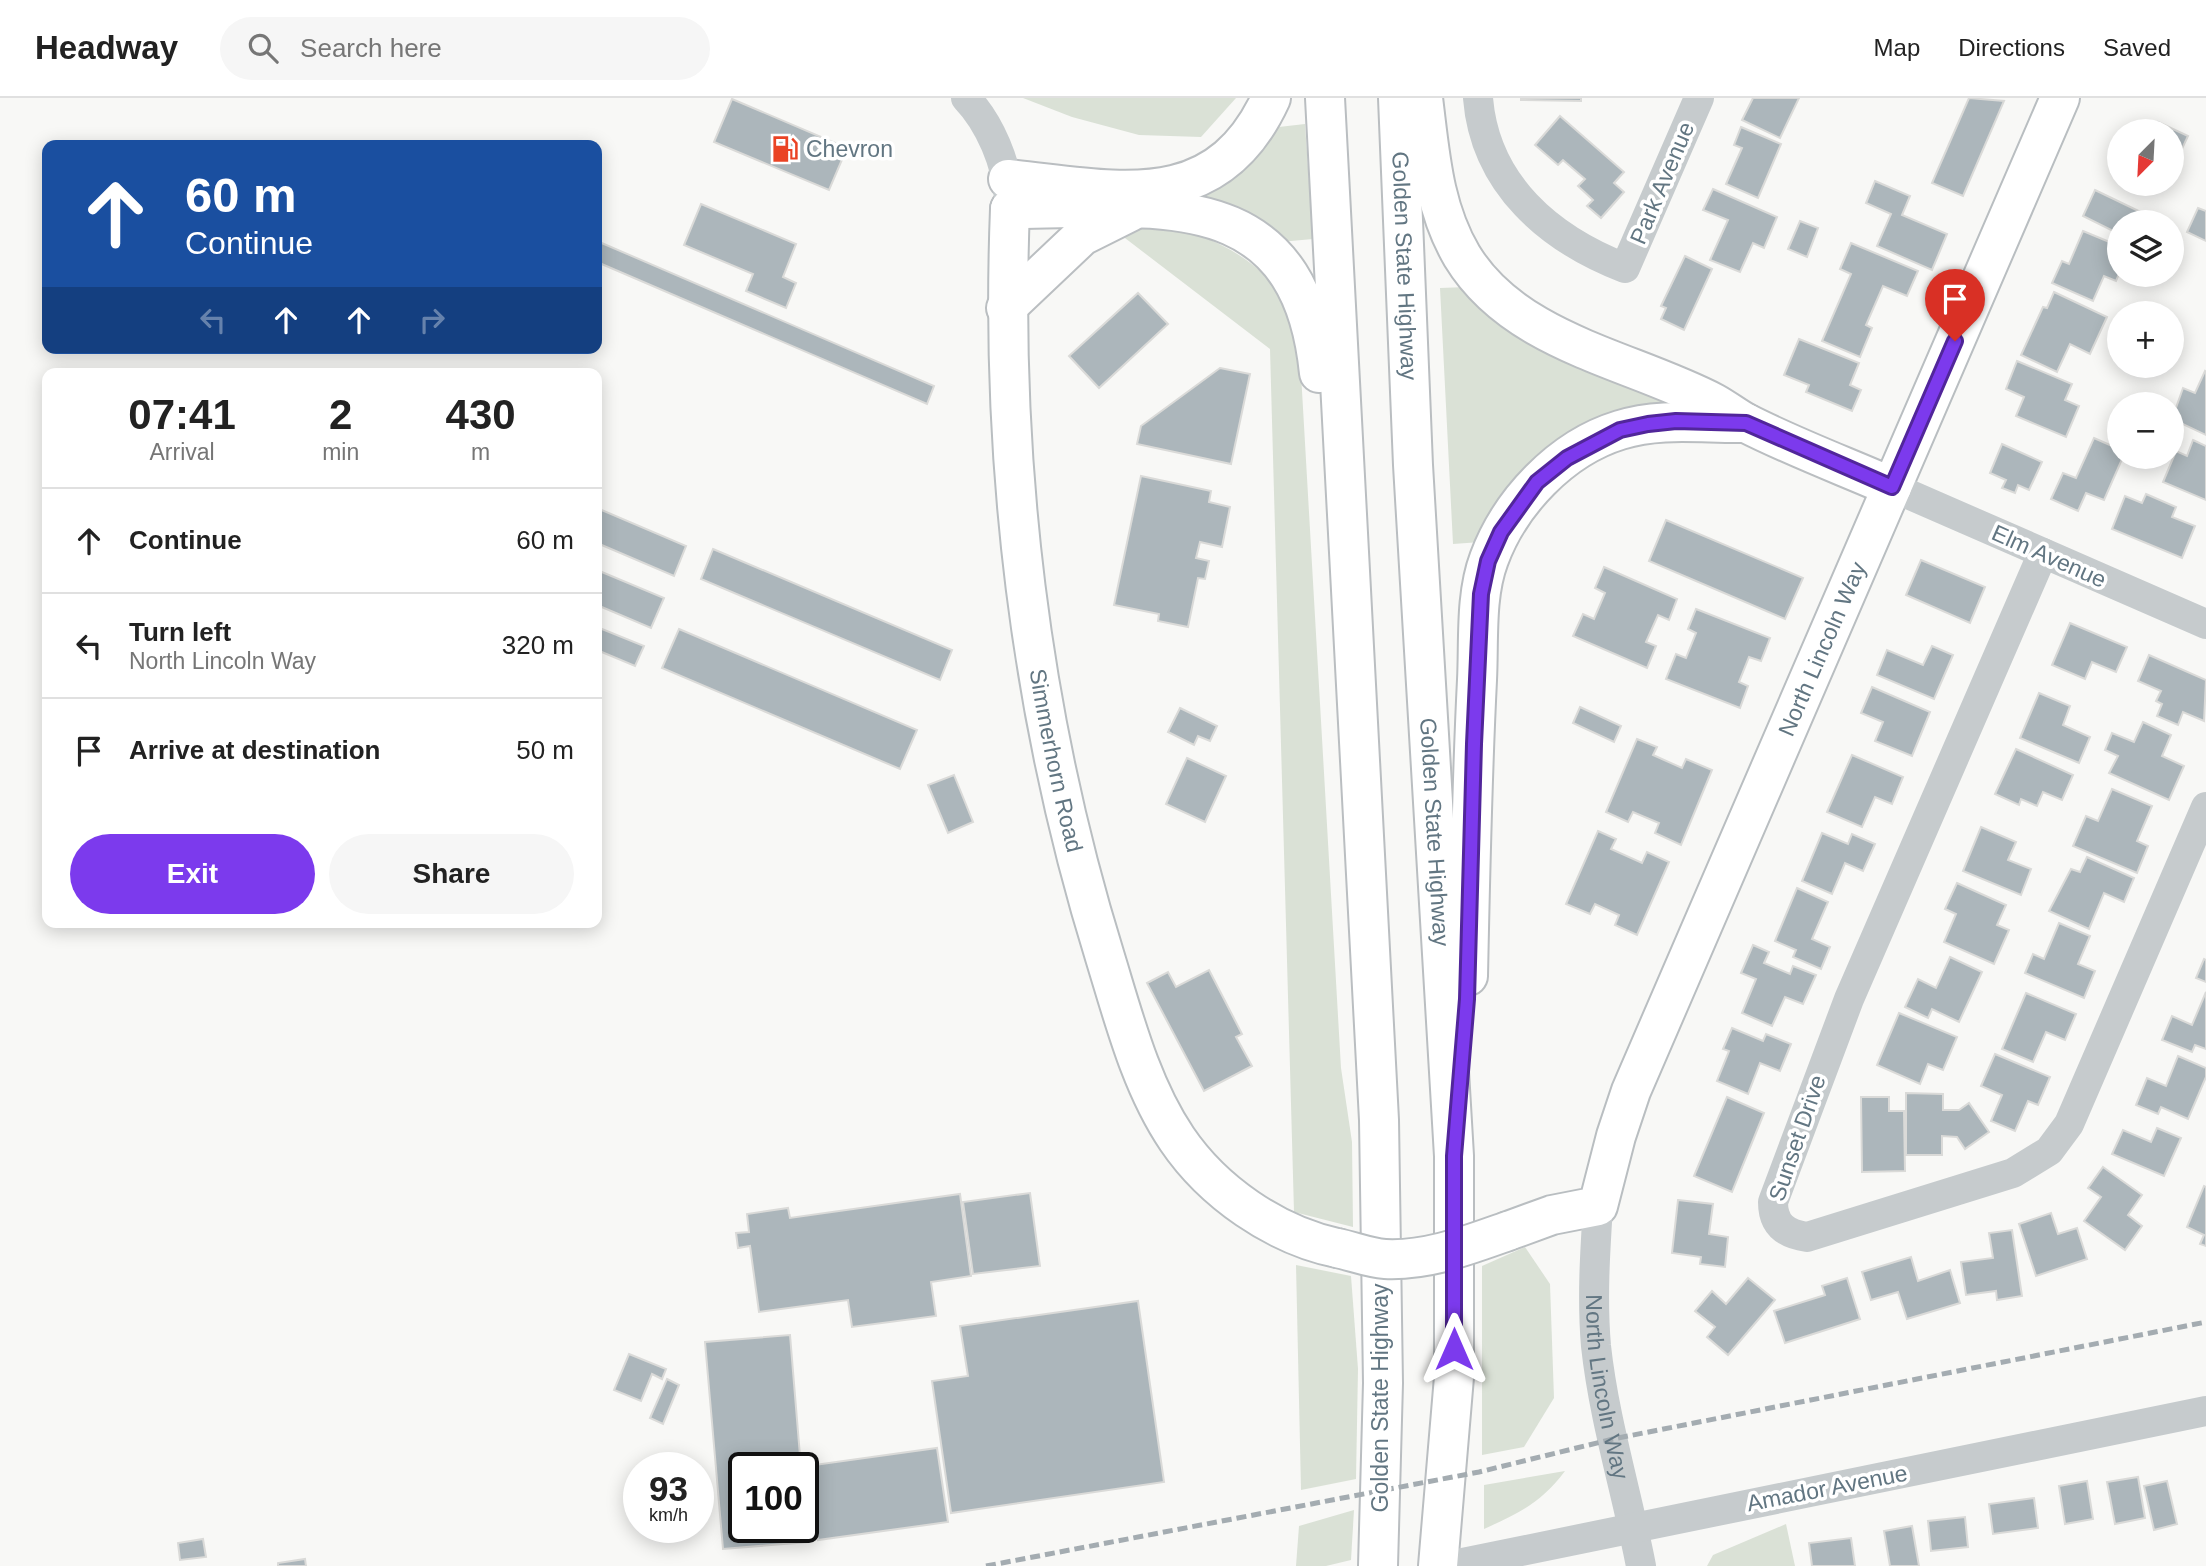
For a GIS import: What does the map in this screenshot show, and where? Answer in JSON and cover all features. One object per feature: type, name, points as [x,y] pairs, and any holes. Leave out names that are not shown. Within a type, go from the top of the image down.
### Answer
[{"type":"main road","points":[[1009,194],[1132,190],[1188,183],[1213,172],[1241,146],[1262,118],[1271,98]]},
{"type":"main road","name":"Golden State Highway","points":[[1325,98],[1379,1120],[1383,1383],[1378,1566]]},
{"type":"main road","name":"Golden State Highway","points":[[1398,98],[1413,465],[1454,1156],[1454,1377],[1438,1566]]},
{"type":"main road","points":[[1423,98],[1436,193],[1448,230],[1483,284],[1506,306],[1536,326],[1714,403],[1746,423],[1892,487]]},
{"type":"main road","name":"North Lincoln Way","points":[[1598,1206],[1631,1091],[2060,98]]},
{"type":"main road","points":[[1009,194],[1138,209],[1171,209],[1205,215],[1235,227],[1259,243],[1283,267],[1296,286],[1312,328],[1348,560]]},
{"type":"main road","name":"Simmerhorn Road","points":[[1009,194],[1006,308],[1016,497],[1040,685],[1055,772],[1086,894],[1123,1014],[1163,1116],[1179,1142],[1206,1174],[1238,1202],[1286,1231],[1312,1243],[1383,1259],[1416,1258],[1454,1250],[1552,1215],[1598,1206]]},
{"type":"main road","points":[[1006,308],[1082,236],[1138,209]]},
{"type":"main road","points":[[1454,1156],[1467,999],[1481,594],[1488,561],[1501,532],[1537,482],[1595,441],[1620,430],[1648,424],[1676,421],[1746,423]]},
{"type":"street","name":"Simmerhorn Road","points":[[966,98],[989,130],[1009,194]]},
{"type":"street","name":"Park Avenue","points":[[1478,98],[1486,135],[1500,168],[1533,214],[1560,237],[1590,254],[1625,268],[1699,98]]},
{"type":"street","name":"Elm Avenue","points":[[1892,487],[2043,553],[2203,615]]},
{"type":"street","name":"Sunset Drive","points":[[2043,553],[1826,1054],[1773,1202],[1773,1212],[1779,1226],[1791,1235],[1807,1237],[2013,1173],[2049,1151],[2069,1124],[2206,807]]},
{"type":"street","name":"North Lincoln Way","points":[[1598,1206],[1593,1297],[1596,1345],[1602,1392],[1641,1566]]},
{"type":"street","name":"Amador Avenue","points":[[1448,1566],[2206,1412]]},
{"type":"shaded area","points":[[1023,98],[1236,98],[1201,137],[1139,135],[1072,117]]},
{"type":"shaded area","points":[[1305,124],[1313,239],[1280,242],[1196,200],[1195,194],[1270,128]]},
{"type":"shaded area","points":[[1158,223],[1197,234],[1216,243],[1235,253],[1268,279],[1289,313],[1300,356],[1341,1068],[1352,1142],[1353,1227],[1294,1212],[1270,349],[1121,235]]},
{"type":"shaded area","points":[[1467,287],[1695,410],[1628,413],[1481,542],[1453,544],[1440,288]]},
{"type":"shaded area","points":[[1525,1247],[1550,1284],[1554,1398],[1524,1447],[1482,1455],[1482,1266]]},
{"type":"shaded area","points":[[1296,1265],[1351,1276],[1358,1369],[1356,1479],[1301,1490]]},
{"type":"shaded area","points":[[1565,1471],[1529,1506],[1484,1529],[1484,1485]]},
{"type":"shaded area","points":[[1354,1510],[1351,1560],[1326,1566],[1296,1566],[1299,1526]]},
{"type":"shaded area","points":[[1786,1524],[1795,1566],[1707,1566],[1713,1555]]},
{"type":"building","points":[[1581,98],[1581,101],[1521,100]]},
{"type":"building","points":[[1753,98],[1799,98],[1780,138],[1742,120]]},
{"type":"building","points":[[1969,98],[2004,101],[1963,196],[1932,183]]},
{"type":"building","points":[[732,99],[847,148],[829,190],[714,142]]},
{"type":"building","points":[[1560,116],[1624,172],[1614,183],[1624,192],[1601,218],[1587,206],[1593,200],[1578,186],[1585,179],[1563,160],[1558,165],[1535,145]]},
{"type":"building","points":[[1741,127],[1781,144],[1758,198],[1726,184],[1742,148],[1734,145]]},
{"type":"building","points":[[1875,181],[1910,196],[1902,215],[1947,234],[1932,270],[1877,246],[1891,214],[1866,203]]},
{"type":"building","points":[[1713,189],[1777,217],[1764,248],[1753,243],[1740,272],[1710,260],[1728,220],[1703,210]]},
{"type":"building","points":[[2095,190],[2137,210],[2107,210],[2107,228],[2083,216]]},
{"type":"building","points":[[701,204],[796,244],[783,277],[796,283],[786,308],[746,291],[753,274],[684,245]]},
{"type":"building","points":[[2198,208],[2206,211],[2206,241],[2187,232]]},
{"type":"building","points":[[1800,221],[1818,228],[1807,257],[1788,249]]},
{"type":"building","points":[[2083,231],[2107,241],[2107,277],[2104,276],[2093,301],[2052,283],[2062,261],[2069,264]]},
{"type":"building","points":[[602,243],[934,386],[927,404],[602,264]]},
{"type":"building","points":[[1851,243],[1918,271],[1907,296],[1883,286],[1866,325],[1872,328],[1860,357],[1822,341],[1851,274],[1840,269]]},
{"type":"building","points":[[1685,256],[1712,269],[1684,330],[1661,319],[1666,308],[1661,306]]},
{"type":"building","points":[[2054,292],[2107,317],[2090,354],[2070,344],[2057,372],[2021,355],[2043,307],[2047,308]]},
{"type":"building","points":[[1138,293],[1168,324],[1099,388],[1069,356]]},
{"type":"building","points":[[1799,339],[1859,363],[1850,385],[1861,390],[1852,411],[1806,392],[1809,385],[1784,375]]},
{"type":"building","points":[[2017,361],[2072,384],[2065,400],[2079,406],[2066,437],[2016,416],[2024,397],[2006,389]]},
{"type":"building","points":[[1220,368],[1250,374],[1231,464],[1137,444],[1141,426]]},
{"type":"building","points":[[2205,371],[2206,435],[2184,425],[2184,392],[2182,392],[2183,388],[2195,393]]},
{"type":"building","points":[[2094,438],[2107,444],[2107,469],[2118,469],[2104,500],[2086,493],[2078,511],[2051,499],[2063,473],[2076,478]]},
{"type":"building","points":[[2193,440],[2206,446],[2206,500],[2163,482],[2168,469],[2184,469],[2184,455],[2187,456]]},
{"type":"building","points":[[2002,444],[2042,462],[2029,490],[2018,485],[2015,493],[2002,488],[2006,480],[1990,473]]},
{"type":"building","points":[[1141,476],[1211,491],[1209,502],[1230,507],[1222,547],[1200,542],[1196,558],[1209,561],[1205,579],[1198,578],[1188,627],[1158,621],[1159,614],[1114,605]]},
{"type":"building","points":[[2146,494],[2176,507],[2172,517],[2195,526],[2182,558],[2112,529],[2125,496],[2142,503]]},
{"type":"building","points":[[602,510],[686,546],[674,576],[602,545]]},
{"type":"building","points":[[1666,520],[1803,578],[1785,619],[1649,561]]},
{"type":"building","points":[[713,549],[952,650],[940,680],[701,579]]},
{"type":"building","points":[[1921,560],[1985,587],[1970,623],[1906,595]]},
{"type":"building","points":[[1604,567],[1677,599],[1669,620],[1658,615],[1646,642],[1656,646],[1647,668],[1573,636],[1583,614],[1594,619],[1605,593],[1595,588]]},
{"type":"building","points":[[602,572],[664,598],[651,628],[602,607]]},
{"type":"building","points":[[1696,609],[1770,638],[1761,661],[1749,657],[1739,682],[1748,686],[1740,708],[1666,679],[1676,654],[1686,658],[1696,633],[1688,629]]},
{"type":"building","points":[[2070,623],[2127,647],[2116,672],[2092,662],[2085,679],[2052,665]]},
{"type":"building","points":[[602,629],[644,646],[635,666],[602,652]]},
{"type":"building","points":[[679,629],[917,730],[900,769],[662,668]]},
{"type":"building","points":[[1932,646],[1953,655],[1934,699],[1877,675],[1887,650],[1923,665]]},
{"type":"building","points":[[2149,655],[2206,680],[2204,721],[2183,712],[2178,725],[2157,716],[2162,704],[2156,701],[2161,691],[2138,681]]},
{"type":"building","points":[[1872,687],[1930,712],[1912,756],[1875,741],[1883,722],[1861,713]]},
{"type":"building","points":[[2039,693],[2070,706],[2063,725],[2090,737],[2079,763],[2020,738]]},
{"type":"building","points":[[1580,707],[1621,726],[1614,742],[1573,723]]},
{"type":"building","points":[[1180,708],[1217,726],[1210,741],[1198,736],[1194,745],[1168,732]]},
{"type":"building","points":[[2143,722],[2171,735],[2162,756],[2184,766],[2169,800],[2109,773],[2118,756],[2105,750],[2112,733],[2134,742]]},
{"type":"building","points":[[1637,739],[1657,747],[1653,755],[1682,768],[1686,759],[1712,770],[1681,845],[1655,833],[1659,823],[1633,812],[1628,822],[1606,812]]},
{"type":"building","points":[[2016,749],[2073,775],[2062,800],[2043,792],[2037,806],[2021,799],[2019,805],[1995,794]]},
{"type":"building","points":[[1852,755],[1903,777],[1892,804],[1875,797],[1862,827],[1827,812]]},
{"type":"building","points":[[1187,758],[1226,776],[1205,822],[1166,804]]},
{"type":"building","points":[[954,775],[973,822],[948,833],[928,785]]},
{"type":"building","points":[[2112,789],[2152,806],[2137,841],[2148,846],[2137,873],[2073,846],[2086,816],[2098,821]]},
{"type":"building","points":[[1981,827],[2016,842],[2008,860],[2031,869],[2021,895],[1963,871]]},
{"type":"building","points":[[1598,831],[1616,839],[1611,849],[1642,863],[1647,852],[1669,862],[1637,935],[1615,925],[1619,915],[1595,904],[1590,914],[1566,904]]},
{"type":"building","points":[[1822,833],[1848,844],[1852,834],[1875,844],[1863,871],[1845,863],[1832,894],[1802,881]]},
{"type":"building","points":[[2087,857],[2134,878],[2124,902],[2104,893],[2089,929],[2049,911],[2071,869],[2080,872]]},
{"type":"building","points":[[1957,883],[2006,905],[1997,925],[2009,930],[1994,964],[1944,942],[1956,914],[1945,909]]},
{"type":"building","points":[[1797,888],[1828,902],[1812,939],[1830,947],[1821,969],[1793,957],[1796,950],[1775,941]]},
{"type":"building","points":[[2059,923],[2090,936],[2078,964],[2095,971],[2084,998],[2025,973],[2033,954],[2044,959]]},
{"type":"building","points":[[1753,945],[1769,952],[1764,963],[1790,974],[1793,966],[1816,975],[1803,1004],[1785,997],[1772,1026],[1742,1013],[1756,979],[1741,973]]},
{"type":"building","points":[[1950,957],[1982,972],[1959,1022],[1932,1009],[1928,1018],[1905,1007],[1918,979],[1936,988]]},
{"type":"building","points":[[2204,959],[2206,960],[2206,982],[2196,978]]},
{"type":"building","points":[[1209,970],[1242,1034],[1236,1037],[1252,1066],[1204,1091],[1147,983],[1168,972],[1176,987]]},
{"type":"building","points":[[2206,992],[2206,1049],[2195,1045],[2192,1052],[2162,1040],[2172,1016],[2192,1025]]},
{"type":"building","points":[[2026,993],[2076,1014],[2065,1040],[2046,1032],[2033,1062],[2002,1049]]},
{"type":"building","points":[[1899,1013],[1957,1037],[1943,1070],[1928,1064],[1920,1084],[1877,1065]]},
{"type":"building","points":[[1732,1028],[1763,1041],[1766,1034],[1791,1044],[1780,1071],[1760,1063],[1748,1094],[1717,1081],[1729,1051],[1723,1049]]},
{"type":"building","points":[[1995,1054],[2050,1077],[2038,1105],[2028,1101],[2015,1131],[1991,1121],[2002,1095],[1981,1086]]},
{"type":"building","points":[[2178,1056],[2206,1068],[2206,1077],[2188,1119],[2161,1107],[2158,1114],[2136,1105],[2147,1078],[2166,1086]]},
{"type":"building","points":[[1906,1093],[1943,1094],[1943,1110],[1959,1110],[1969,1103],[1989,1132],[1965,1149],[1957,1137],[1942,1136],[1942,1155],[1906,1155]]},
{"type":"building","points":[[1727,1097],[1764,1113],[1732,1192],[1694,1176]]},
{"type":"building","points":[[1861,1097],[1889,1097],[1889,1111],[1904,1111],[1905,1171],[1862,1172]]},
{"type":"building","points":[[2157,1128],[2181,1138],[2164,1176],[2112,1154],[2123,1130],[2151,1142]]},
{"type":"building","points":[[2103,1167],[2142,1195],[2128,1215],[2142,1226],[2125,1250],[2084,1221],[2101,1197],[2088,1188]]},
{"type":"building","points":[[2204,1186],[2206,1246],[2200,1244],[2204,1235],[2187,1227]]},
{"type":"building","points":[[1030,1193],[1040,1266],[973,1274],[963,1202]]},
{"type":"building","points":[[960,1194],[971,1276],[931,1282],[936,1316],[852,1327],[848,1300],[759,1312],[750,1246],[738,1248],[736,1233],[749,1232],[747,1214],[788,1208],[790,1218]]},
{"type":"building","points":[[1678,1200],[1713,1204],[1709,1234],[1728,1237],[1725,1267],[1700,1264],[1701,1257],[1672,1253]]},
{"type":"building","points":[[2051,1213],[2058,1234],[2077,1228],[2087,1259],[2036,1276],[2019,1224]]},
{"type":"building","points":[[2012,1230],[2022,1296],[1997,1300],[1996,1291],[1966,1295],[1961,1262],[1993,1258],[1989,1233]]},
{"type":"building","points":[[1911,1257],[1918,1281],[1950,1270],[1960,1303],[1907,1319],[1898,1292],[1871,1300],[1862,1272]]},
{"type":"building","points":[[1748,1278],[1775,1300],[1728,1355],[1707,1337],[1715,1327],[1695,1311],[1712,1291],[1726,1304]]},
{"type":"building","points":[[1847,1278],[1860,1319],[1785,1343],[1774,1311],[1825,1295],[1822,1286]]},
{"type":"building","points":[[1138,1301],[1164,1482],[951,1513],[932,1381],[968,1376],[960,1326]]},
{"type":"building","points":[[790,1335],[800,1452],[728,1452],[728,1543],[796,1543],[723,1549],[705,1342]]},
{"type":"building","points":[[629,1354],[666,1369],[662,1379],[652,1374],[641,1401],[614,1390]]},
{"type":"building","points":[[667,1379],[679,1385],[663,1424],[650,1418]]},
{"type":"building","points":[[937,1448],[948,1522],[819,1540],[819,1464]]},
{"type":"building","points":[[2138,1477],[2145,1518],[2115,1524],[2107,1482]]},
{"type":"building","points":[[2087,1481],[2093,1519],[2065,1524],[2059,1486]]},
{"type":"building","points":[[2167,1481],[2177,1524],[2154,1530],[2144,1486]]},
{"type":"building","points":[[2034,1498],[2038,1528],[1993,1534],[1989,1504]]},
{"type":"building","points":[[1965,1517],[1968,1547],[1931,1551],[1928,1521]]},
{"type":"building","points":[[1912,1526],[1919,1566],[1890,1566],[1884,1531]]},
{"type":"building","points":[[1851,1538],[1855,1566],[1812,1566],[1809,1543]]},
{"type":"building","points":[[203,1539],[206,1557],[180,1560],[178,1543]]},
{"type":"building","points":[[305,1559],[306,1566],[278,1566],[278,1563]]},
{"type":"railway","points":[[986,1566],[1479,1472],[1613,1439],[2206,1322]]},
{"type":"place","name":"Chevron","points":[[785,149]]},
{"type":"route","points":[[1454,1349],[1454,1156],[1467,999],[1481,594],[1488,561],[1501,532],[1537,482],[1567,458],[1620,430],[1648,424],[1676,421],[1746,423],[1892,487],[1955,341]]}]
